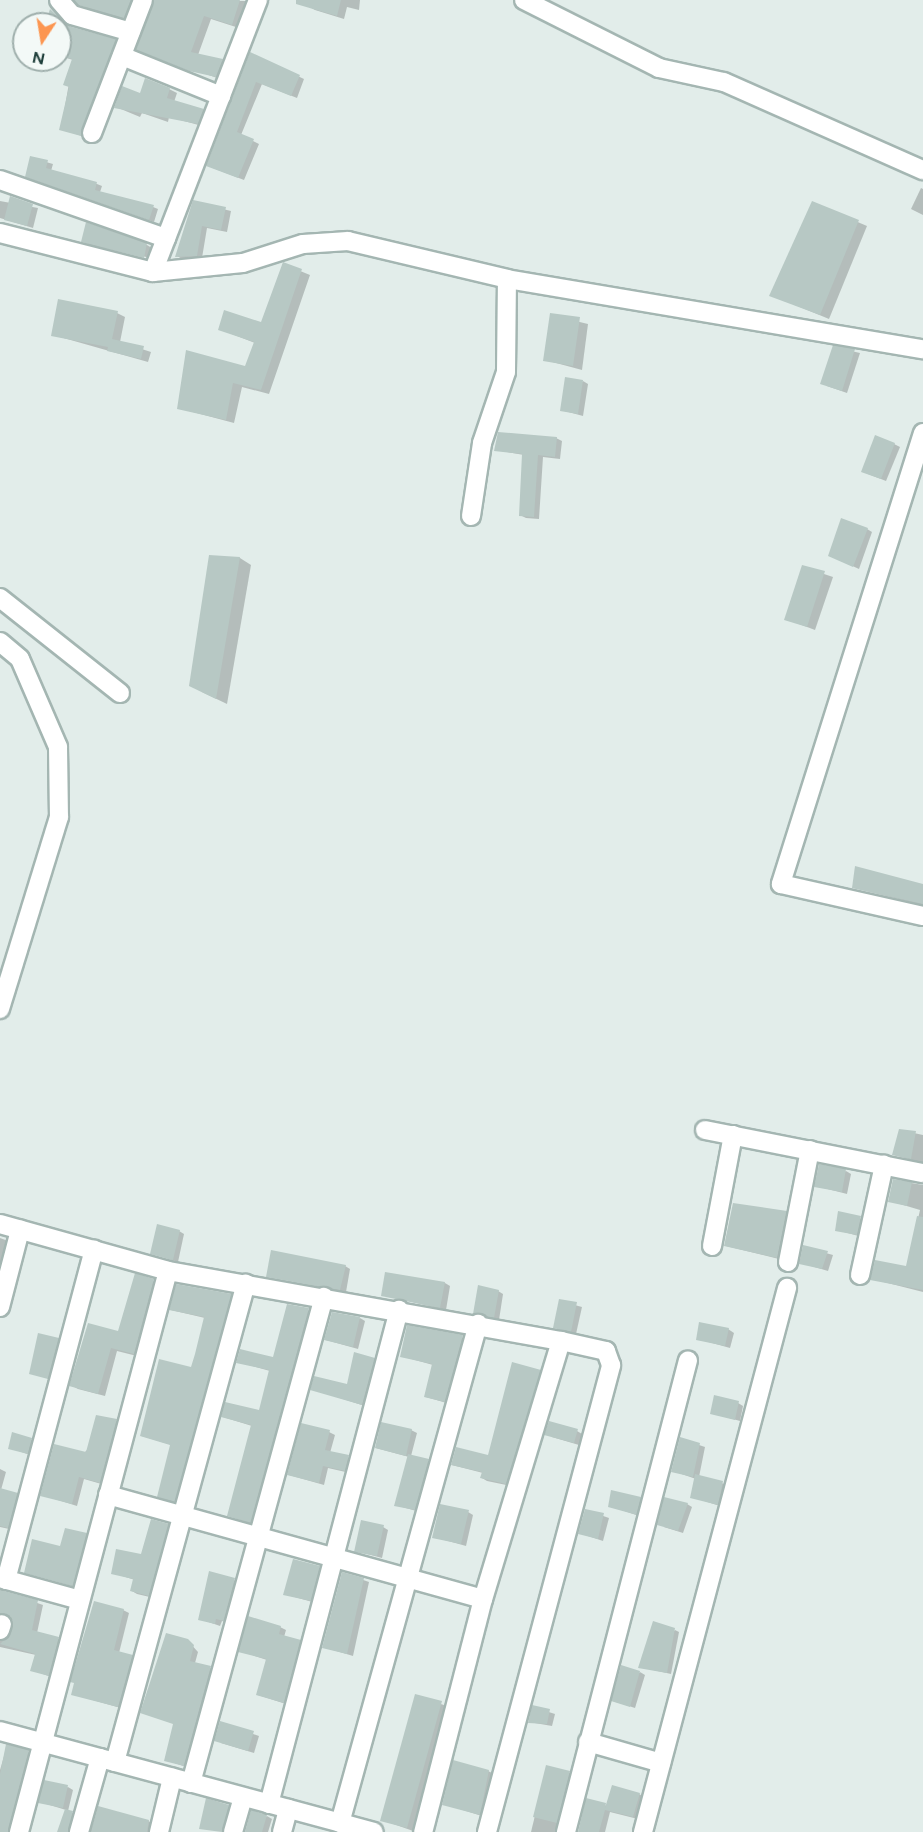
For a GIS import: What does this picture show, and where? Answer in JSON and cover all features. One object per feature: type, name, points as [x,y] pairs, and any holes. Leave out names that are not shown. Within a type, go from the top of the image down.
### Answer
[{"type":"street","points":[[60,0],[72,15],[131,32]]},
{"type":"street","points":[[92,133],[143,0]]},
{"type":"street","points":[[153,272],[258,0]]},
{"type":"street","points":[[524,0],[659,68],[724,82],[923,170]]},
{"type":"street","points":[[122,56],[221,96]]},
{"type":"street","points":[[0,180],[166,238]]},
{"type":"street","points":[[0,233],[153,272],[243,263],[303,244],[348,241],[507,279],[923,349]]},
{"type":"street","points":[[471,516],[482,443],[506,372],[507,279]]},
{"type":"street","points":[[923,433],[781,884],[923,916]]},
{"type":"street","points":[[0,598],[120,693]]},
{"type":"street","points":[[0,642],[20,659],[58,747],[59,817],[0,1009]]},
{"type":"street","points":[[705,1130],[923,1173]]},
{"type":"street","points":[[712,1246],[733,1136]]},
{"type":"street","points":[[788,1262],[810,1150]]},
{"type":"street","points":[[860,1275],[884,1165]]},
{"type":"street","points":[[0,1224],[168,1271],[478,1324],[606,1351],[611,1365],[487,1832]]},
{"type":"street","points":[[0,1307],[20,1230]]},
{"type":"street","points":[[80,1600],[3,1579],[94,1250]]},
{"type":"street","points":[[19,1832],[168,1271]]},
{"type":"street","points":[[79,1832],[108,1760],[183,1516],[246,1284]]},
{"type":"street","points":[[643,1832],[787,1288]]},
{"type":"street","points":[[191,1783],[324,1297]]},
{"type":"street","points":[[269,1804],[399,1310]]},
{"type":"street","points":[[340,1823],[478,1324]]},
{"type":"street","points":[[423,1832],[483,1599],[561,1341]]},
{"type":"street","points":[[566,1832],[688,1361]]},
{"type":"street","points":[[108,1496],[483,1599]]},
{"type":"street","points":[[0,1731],[374,1832]]},
{"type":"street","points":[[588,1742],[661,1763]]},
{"type":"street","points":[[159,1832],[172,1778]]},
{"type":"street","points":[[233,1832],[243,1797]]},
{"type":"street","points":[[282,1832],[288,1809]]},
{"type":"building","points":[[74,0],[131,0],[124,18],[78,5]]},
{"type":"building","points":[[154,0],[240,0],[232,25],[204,16],[191,52],[223,59],[216,77],[189,71],[136,50]]},
{"type":"building","points":[[296,0],[341,0],[337,16],[296,4]]},
{"type":"building","points":[[72,27],[116,39],[81,136],[59,130],[69,87],[63,85],[68,72],[72,72]]},
{"type":"building","points":[[250,52],[300,75],[291,96],[256,82],[237,132],[254,139],[238,178],[206,166]]},
{"type":"building","points":[[145,78],[170,88],[167,98],[204,109],[198,124],[114,108],[122,86],[140,93]]},
{"type":"building","points":[[30,156],[48,160],[46,168],[97,182],[95,190],[154,205],[149,220],[25,177]]},
{"type":"building","points":[[10,196],[33,204],[27,226],[4,220]]},
{"type":"building","points":[[193,200],[226,207],[221,230],[202,226],[197,256],[175,257]]},
{"type":"building","points":[[812,201],[859,220],[820,315],[769,296]]},
{"type":"building","points":[[86,222],[147,243],[144,258],[81,242]]},
{"type":"building","points":[[283,262],[302,269],[261,390],[233,383],[226,420],[177,409],[186,350],[245,366],[254,342],[218,330],[224,310],[261,322]]},
{"type":"building","points":[[58,299],[118,311],[112,339],[144,346],[141,359],[107,351],[108,347],[51,336]]},
{"type":"building","points":[[550,313],[580,317],[573,366],[543,361]]},
{"type":"building","points":[[833,345],[855,349],[842,391],[820,384]]},
{"type":"building","points":[[565,377],[583,380],[578,414],[560,411]]},
{"type":"building","points":[[498,432],[557,437],[555,457],[538,455],[534,517],[519,516],[522,454],[494,451]]},
{"type":"building","points":[[875,435],[895,443],[881,479],[861,472]]},
{"type":"building","points":[[841,518],[868,528],[853,567],[828,556]]},
{"type":"building","points":[[209,555],[240,557],[216,699],[189,686]]},
{"type":"building","points":[[802,565],[825,571],[807,627],[784,620]]},
{"type":"building","points":[[855,866],[923,884],[923,904],[852,888]]},
{"type":"building","points":[[899,1129],[916,1131],[911,1159],[892,1155]]},
{"type":"building","points":[[819,1164],[846,1169],[842,1192],[814,1187]]},
{"type":"building","points":[[893,1179],[912,1182],[907,1206],[888,1202]]},
{"type":"building","points":[[733,1203],[787,1211],[777,1258],[724,1246]]},
{"type":"building","points":[[838,1211],[861,1216],[857,1235],[835,1231]]},
{"type":"building","points":[[917,1216],[923,1217],[923,1290],[870,1280],[875,1260],[906,1266]]},
{"type":"building","points":[[157,1224],[180,1230],[173,1260],[150,1254]]},
{"type":"building","points":[[803,1245],[828,1251],[822,1269],[799,1264]]},
{"type":"building","points":[[271,1250],[346,1265],[340,1290],[266,1277]]},
{"type":"building","points":[[385,1272],[445,1282],[440,1308],[381,1296]]},
{"type":"building","points":[[135,1273],[154,1279],[134,1354],[111,1348],[98,1394],[69,1386],[88,1323],[118,1331]]},
{"type":"building","points":[[176,1284],[232,1294],[175,1502],[157,1497],[170,1445],[140,1436],[159,1359],[191,1367],[204,1317],[169,1310]]},
{"type":"building","points":[[478,1285],[499,1290],[494,1318],[473,1314]]},
{"type":"building","points":[[559,1299],[577,1302],[571,1332],[553,1328]]},
{"type":"building","points":[[287,1304],[309,1308],[251,1523],[227,1516],[251,1425],[221,1417],[225,1402],[259,1410],[269,1370],[236,1363],[240,1349],[273,1357]]},
{"type":"building","points":[[332,1312],[360,1317],[353,1347],[324,1340]]},
{"type":"building","points":[[699,1322],[729,1328],[725,1346],[696,1340]]},
{"type":"building","points":[[407,1325],[463,1335],[445,1402],[424,1397],[432,1364],[400,1357]]},
{"type":"building","points":[[38,1333],[59,1338],[48,1379],[29,1374]]},
{"type":"building","points":[[354,1352],[375,1358],[362,1405],[310,1390],[314,1376],[347,1384]]},
{"type":"building","points":[[512,1362],[541,1370],[506,1484],[480,1478],[482,1472],[451,1465],[456,1447],[488,1455]]},
{"type":"building","points":[[714,1395],[739,1401],[735,1420],[710,1414]]},
{"type":"building","points":[[96,1415],[117,1419],[100,1483],[79,1477],[72,1504],[40,1496],[54,1444],[86,1452]]},
{"type":"building","points":[[549,1421],[578,1429],[574,1443],[544,1435]]},
{"type":"building","points":[[381,1422],[412,1429],[406,1456],[375,1448]]},
{"type":"building","points":[[301,1423],[330,1430],[325,1450],[349,1455],[345,1471],[323,1466],[319,1483],[287,1475]]},
{"type":"building","points":[[12,1432],[32,1438],[28,1454],[8,1449]]},
{"type":"building","points":[[680,1437],[700,1443],[693,1477],[671,1472]]},
{"type":"building","points":[[408,1454],[429,1459],[415,1510],[394,1506]]},
{"type":"building","points":[[695,1474],[723,1481],[718,1505],[690,1498]]},
{"type":"building","points":[[0,1488],[18,1493],[8,1528],[0,1526]]},
{"type":"building","points":[[611,1490],[641,1497],[637,1515],[608,1507]]},
{"type":"building","points":[[664,1497],[688,1503],[678,1531],[657,1525]]},
{"type":"building","points":[[440,1504],[469,1510],[461,1544],[432,1538]]},
{"type":"building","points":[[585,1509],[604,1513],[598,1539],[578,1534]]},
{"type":"building","points":[[151,1519],[169,1524],[149,1596],[130,1591],[133,1579],[111,1574],[116,1549],[141,1554]]},
{"type":"building","points":[[361,1520],[384,1525],[377,1556],[354,1552]]},
{"type":"building","points":[[65,1528],[87,1533],[73,1586],[24,1573],[32,1539],[60,1546]]},
{"type":"building","points":[[293,1559],[320,1566],[311,1601],[283,1595]]},
{"type":"building","points":[[209,1571],[235,1578],[224,1621],[216,1619],[215,1624],[198,1620]]},
{"type":"building","points":[[342,1572],[364,1578],[347,1654],[322,1648]]},
{"type":"building","points":[[0,1590],[38,1600],[32,1630],[59,1637],[49,1676],[30,1671],[35,1654],[0,1644],[10,1634],[13,1622],[10,1616],[0,1613]]},
{"type":"building","points":[[94,1601],[124,1609],[114,1650],[133,1655],[118,1707],[71,1695],[74,1683],[70,1682]]},
{"type":"building","points":[[248,1616],[281,1626],[279,1634],[301,1640],[284,1703],[256,1695],[266,1659],[238,1652]]},
{"type":"building","points":[[653,1621],[675,1628],[667,1673],[638,1668]]},
{"type":"building","points":[[166,1633],[188,1639],[194,1645],[190,1661],[211,1666],[184,1766],[164,1761],[173,1724],[140,1713]]},
{"type":"building","points":[[621,1665],[640,1671],[630,1707],[611,1701]]},
{"type":"building","points":[[415,1694],[442,1701],[407,1828],[380,1821]]},
{"type":"building","points":[[532,1705],[550,1709],[547,1724],[528,1723]]},
{"type":"building","points":[[220,1721],[254,1731],[248,1751],[214,1741]]},
{"type":"building","points":[[6,1744],[29,1750],[8,1832],[0,1832],[0,1774]]},
{"type":"building","points":[[453,1760],[489,1770],[480,1815],[442,1805]]},
{"type":"building","points":[[546,1765],[570,1771],[557,1823],[533,1817]]},
{"type":"building","points":[[44,1780],[68,1785],[63,1808],[38,1803]]},
{"type":"building","points":[[612,1785],[640,1793],[633,1817],[605,1810],[599,1832],[578,1832],[586,1798],[606,1803],[605,1808]]},
{"type":"building","points":[[206,1798],[229,1805],[222,1832],[199,1829]]},
{"type":"building","points":[[98,1806],[149,1820],[147,1832],[91,1832]]},
{"type":"building","points":[[65,1809],[73,1811],[68,1832],[57,1832]]},
{"type":"building","points":[[251,1810],[267,1815],[262,1832],[245,1832]]}]
